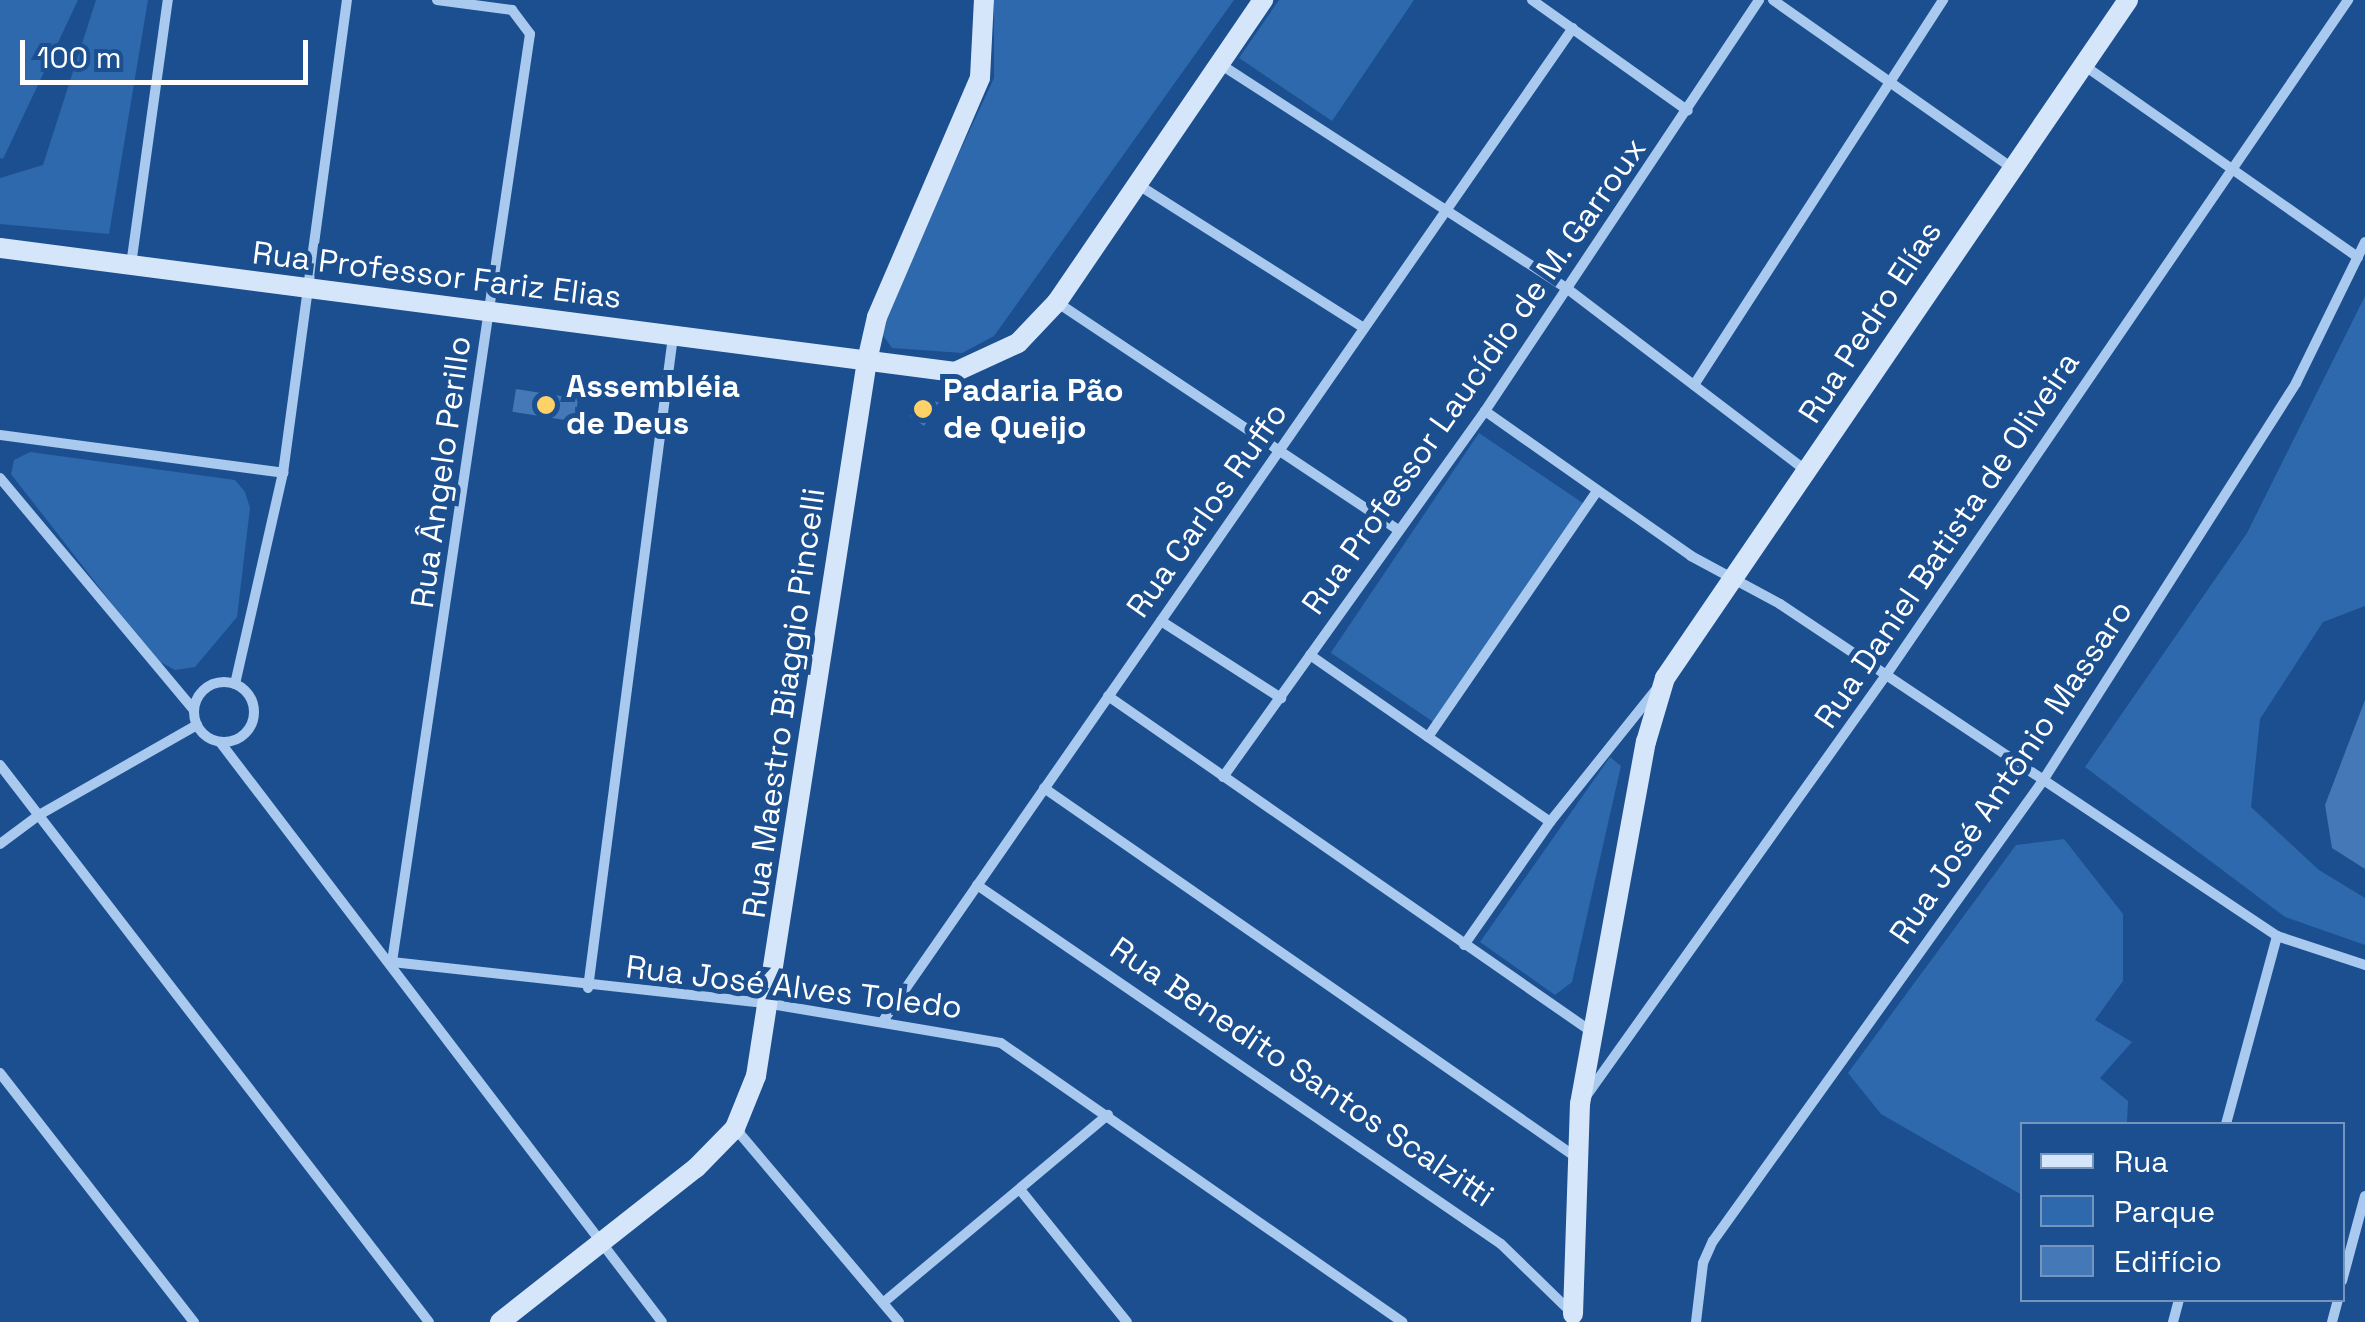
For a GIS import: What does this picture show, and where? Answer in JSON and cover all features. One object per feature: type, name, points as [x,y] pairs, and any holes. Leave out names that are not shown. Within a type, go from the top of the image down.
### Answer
[{"type":"street","points":[[132,265],[168,0]]},
{"type":"street","points":[[235,684],[283,473],[347,0]]},
{"type":"street","name":"Rua Ângelo Perillo","points":[[392,962],[530,34],[512,10],[437,0]]},
{"type":"street","name":"Rua Maestro Biaggio Pincelli","points":[[500,1322],[735,1128],[756,1076],[772,1004],[867,361],[878,316],[980,78],[984,0]]},
{"type":"street","name":"Rua Professor Fariz Elias","points":[[0,248],[954,372],[1018,343],[1057,302],[1263,0]]},
{"type":"street","points":[[1532,0],[1688,111]]},
{"type":"street","name":"Rua Professor Laucídio de M. Garroux","points":[[1223,777],[1569,290],[1759,0]]},
{"type":"street","points":[[1772,0],[2009,166]]},
{"type":"street","points":[[1694,385],[1887,80],[1943,0]]},
{"type":"street","name":"Rua Pedro Elías","points":[[1464,945],[1550,822],[1666,678],[1736,580],[2009,166],[2128,0]]},
{"type":"street","name":"Rua Daniel Batista de Oliveira","points":[[1580,1104],[1621,1056],[1884,678],[2348,0]]},
{"type":"street","name":"Rua Carlos Ruffo","points":[[883,1021],[1573,28]]},
{"type":"street","points":[[2081,63],[2358,257]]},
{"type":"street","points":[[1219,64],[1448,207],[1569,290],[1807,471]]},
{"type":"street","points":[[1136,184],[1364,328]]},
{"type":"street","name":"Rua José Antônio Massaro","points":[[1696,1322],[1703,1264],[1713,1242],[2042,782],[2296,383],[2365,242]]},
{"type":"street","points":[[1057,302],[1398,529]]},
{"type":"street","points":[[588,988],[673,335]]},
{"type":"street","points":[[1485,411],[1596,493],[1736,580],[2276,936],[2365,966]]},
{"type":"street","points":[[0,435],[283,473]]},
{"type":"street","points":[[0,478],[194,710],[197,725],[220,742],[392,962],[662,1322]]},
{"type":"street","points":[[1428,738],[1596,493]]},
{"type":"street","points":[[1161,621],[1281,698]]},
{"type":"street","points":[[1310,655],[1550,822]]},
{"type":"street","name":"Rua Pedro Elías","points":[[1572,1319],[1580,1104],[1646,742],[1666,678]]},
{"type":"street","points":[[194,710],[208,687],[235,684],[249,696],[251,724],[238,738],[220,742]]},
{"type":"street","points":[[1108,696],[1592,1032]]},
{"type":"street","points":[[0,844],[38,815],[197,725]]},
{"type":"street","points":[[0,765],[429,1322]]},
{"type":"street","points":[[1044,788],[1576,1157]]},
{"type":"street","name":"Rua Benedito Santos Scalzitti","points":[[977,885],[1501,1244],[1572,1319]]},
{"type":"street","points":[[2227,1122],[2276,936]]},
{"type":"street","name":"Rua José Alves Toledo","points":[[392,962],[588,988],[772,1004],[1002,1043],[1402,1322]]},
{"type":"street","points":[[0,1073],[194,1322]]},
{"type":"street","points":[[884,1302],[1022,1192],[1108,1115]]},
{"type":"street","points":[[735,1128],[899,1322]]},
{"type":"street","points":[[1022,1192],[1127,1322]]},
{"type":"street","points":[[2345,1271],[2365,1196]]},
{"type":"green space","points":[[0,0],[78,0],[3,159],[0,158]]},
{"type":"green space","points":[[96,0],[148,0],[109,234],[0,224],[0,178],[43,165]]},
{"type":"green space","points":[[994,0],[1234,0],[994,336],[962,353],[892,348],[878,328],[994,78]]},
{"type":"green space","points":[[1279,0],[1414,0],[1332,121],[1239,58]]},
{"type":"green space","points":[[2365,296],[2365,606],[2323,622],[2260,719],[2251,807],[2319,870],[2365,898],[2365,945],[2285,917],[2085,767],[2247,533]]},
{"type":"green space","points":[[1479,433],[1588,506],[1439,726],[1331,653]]},
{"type":"green space","points":[[30,452],[235,480],[245,492],[250,508],[237,617],[195,667],[175,670],[155,659],[11,474],[14,460]]},
{"type":"green space","points":[[1610,757],[1621,766],[1572,982],[1555,995],[1480,942]]},
{"type":"green space","points":[[2064,839],[2123,914],[2123,981],[2095,1020],[2132,1042],[2100,1078],[2128,1101],[2127,1122],[2020,1122],[2020,1194],[1881,1114],[1848,1073],[2016,845]]},
{"type":"building","name":"Assembléia de Deus","points":[[516,389],[578,399],[575,422],[512,412]]},
{"type":"building","name":"Padaria Pão de Queijo","points":[[914,400],[939,402],[924,426],[910,416]]},
{"type":"building","points":[[2365,700],[2365,869],[2332,848],[2325,805]]},
{"type":"place","name":"Assembléia de Deus","points":[[546,405]]},
{"type":"place","name":"Padaria Pão de Queijo","points":[[923,409]]}]
